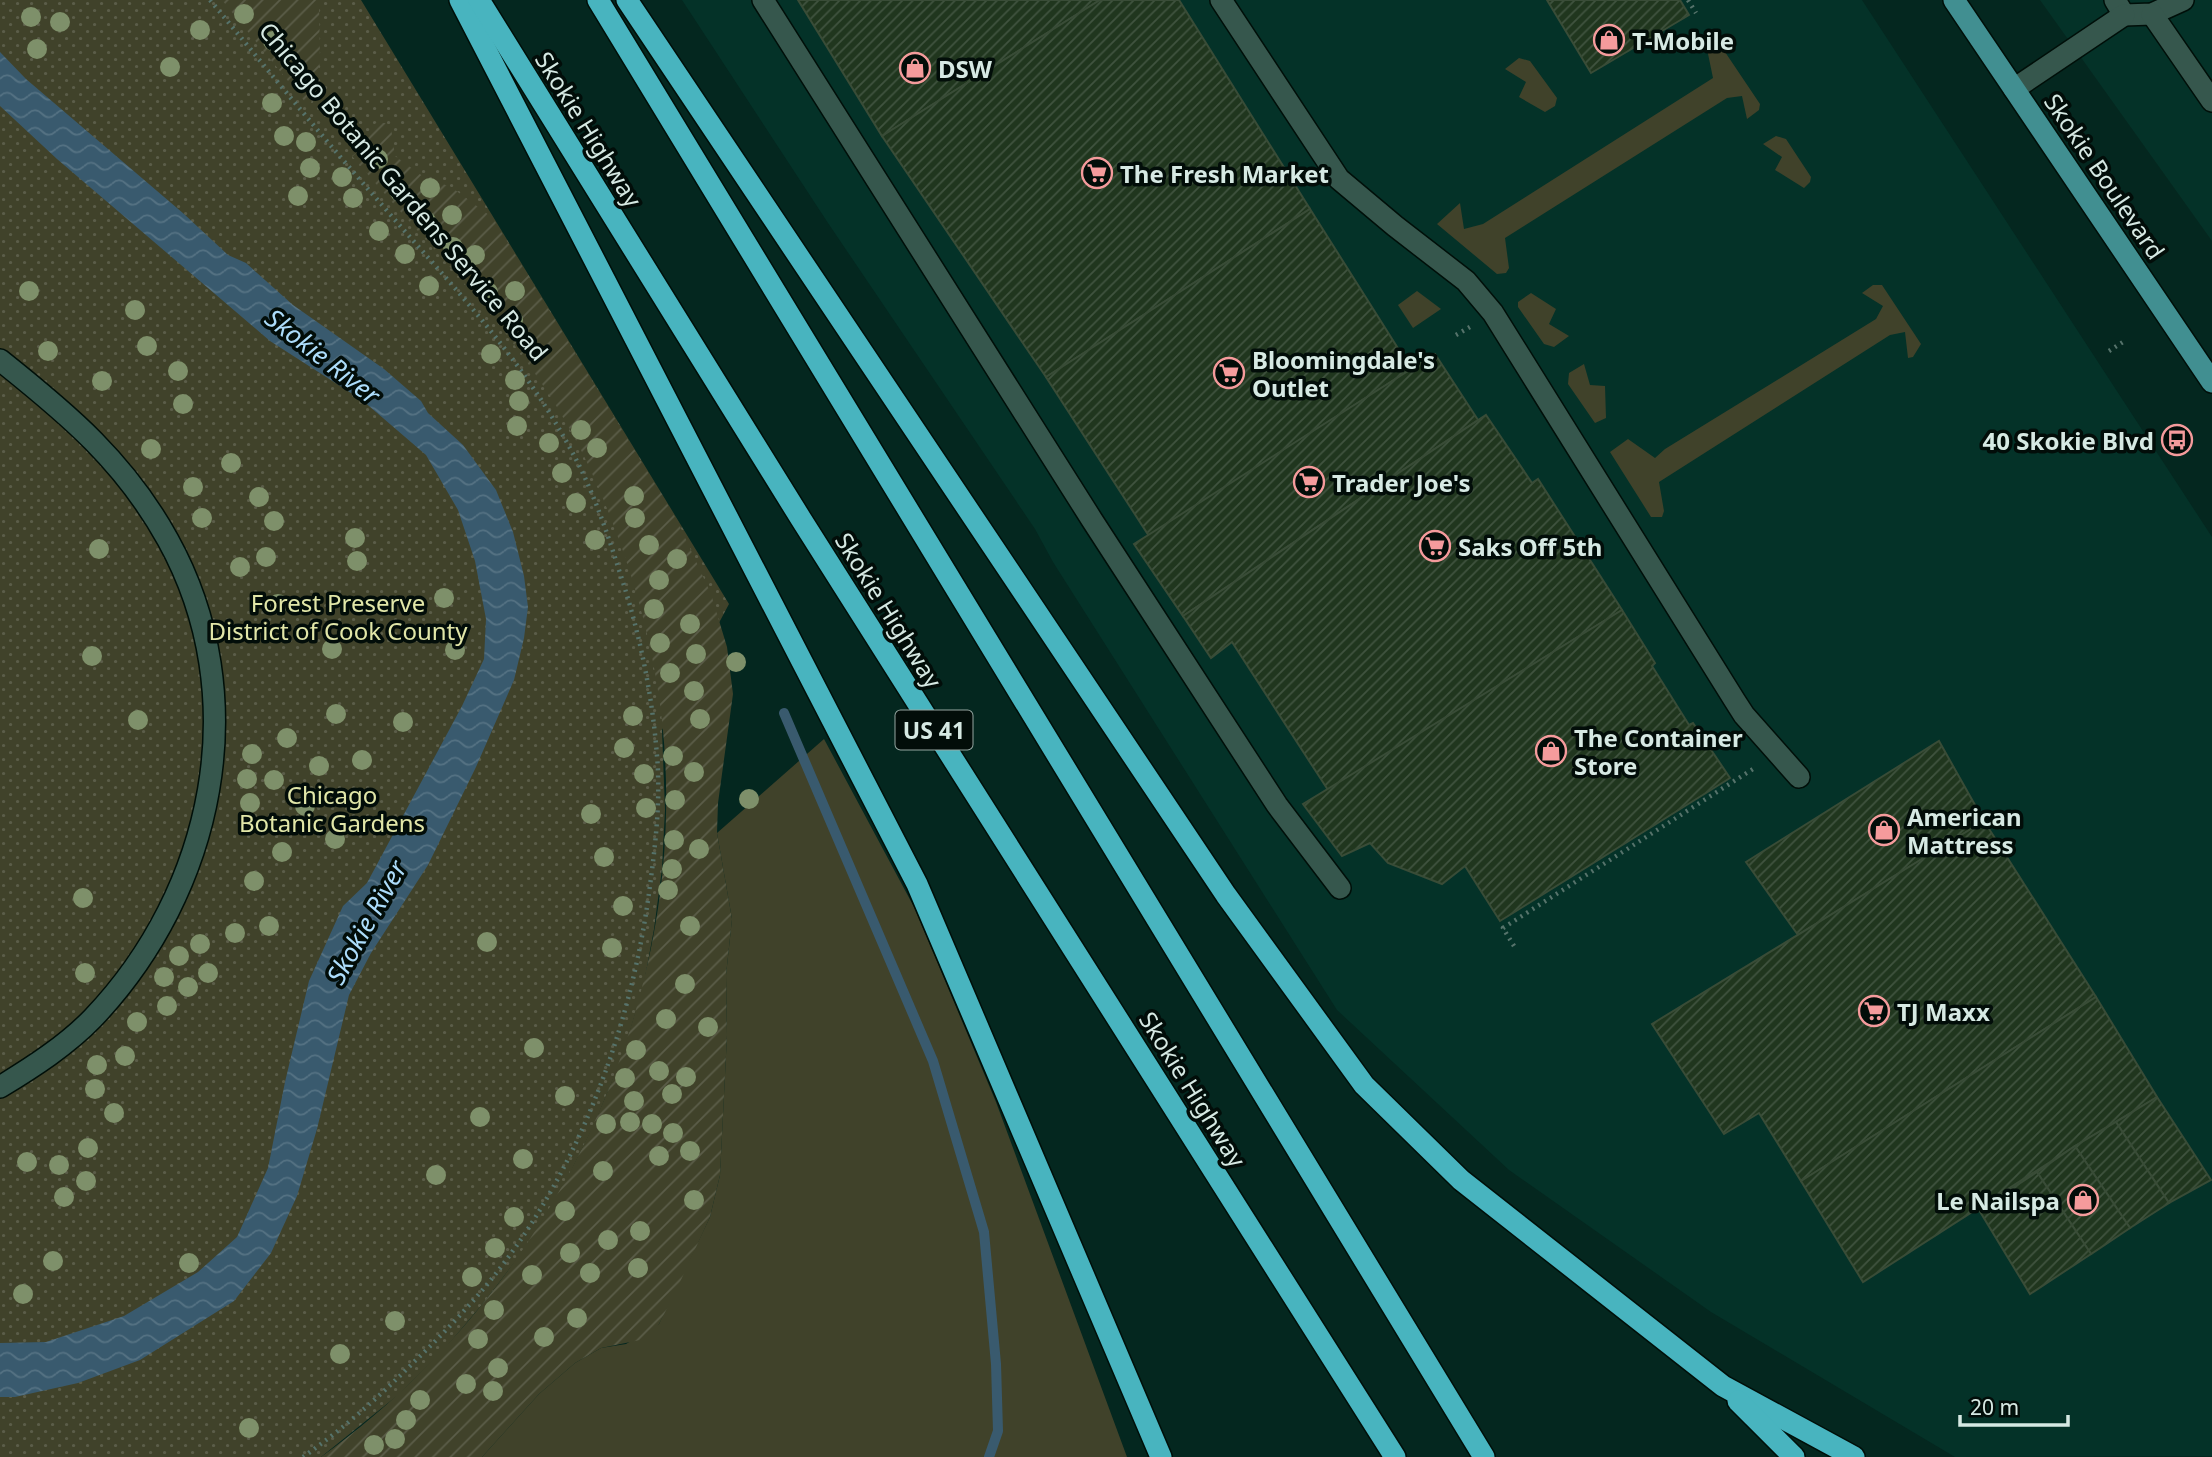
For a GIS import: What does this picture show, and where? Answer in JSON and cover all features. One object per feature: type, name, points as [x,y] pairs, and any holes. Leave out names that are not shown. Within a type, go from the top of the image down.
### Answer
[{"type":"highway","points":[[460,0],[917,884],[1161,1457]]},
{"type":"highway","name":"Skokie Highway","points":[[479,0],[800,519],[1395,1457]]},
{"type":"highway","points":[[598,0],[1484,1457]]},
{"type":"highway","points":[[627,0],[1226,895],[1364,1085],[1461,1180],[1723,1386],[1794,1457]]},
{"type":"highway","points":[[1723,1386],[1854,1457]]},
{"type":"highway","points":[[1149,1457],[1151,1431]]},
{"type":"main road","name":"Skokie Boulevard","points":[[1954,0],[2212,382]]},
{"type":"lane","points":[[763,0],[1092,520],[1247,759],[1277,805],[1340,888]]},
{"type":"lane","points":[[1222,0],[1339,179],[1466,281],[1493,313],[1735,701],[1799,777]]},
{"type":"lane","points":[[2014,89],[2119,8],[2152,14],[2183,0]]},
{"type":"lane","points":[[2152,14],[2212,101]]},
{"type":"lane","points":[[0,360],[89,434],[143,499],[169,541],[201,620],[212,664],[214,710],[213,754],[208,795],[192,858],[175,901],[152,943],[92,1020],[55,1051],[0,1087]]},
{"type":"path","name":"Chicago Botanic Gardens Service Road","points":[[210,0],[380,203],[473,307],[525,373],[572,451],[601,515],[630,603],[646,673],[657,757],[658,799],[643,939],[607,1066],[576,1141],[548,1195],[486,1285],[436,1341],[383,1393],[334,1436],[303,1457]]},
{"type":"path","points":[[1688,0],[1696,13]]},
{"type":"path","points":[[2109,351],[2123,342]]},
{"type":"path","points":[[1514,946],[1503,928],[1754,769]]},
{"type":"shaded area","points":[[682,0],[1862,0],[2212,537],[2212,1456],[1955,1457],[1711,1312],[1509,1170],[1337,1010],[1053,562],[1035,529],[828,223]]},
{"type":"shaded area","points":[[2040,0],[2212,0],[2212,241]]},
{"type":"green space","name":"Forest Preserve District of Cook County","points":[[0,0],[361,0],[729,604],[662,730],[665,810],[662,869],[654,929],[643,988],[622,1057],[594,1125],[562,1189],[523,1251],[485,1301],[441,1353],[398,1395],[321,1457],[0,1457]]},
{"type":"green space","points":[[222,0],[319,0],[320,62],[310,108]]},
{"type":"green space","points":[[1715,45],[1721,46],[1760,104],[1759,110],[1747,119],[1742,96],[1727,98],[1505,238],[1509,268],[1506,273],[1497,274],[1437,224],[1460,203],[1464,229],[1483,224],[1713,78],[1707,49]]},
{"type":"green space","points":[[1519,58],[1530,61],[1557,98],[1555,106],[1545,112],[1519,97],[1526,82],[1505,69]]},
{"type":"green space","points":[[376,123],[385,123],[391,128],[395,156],[424,177],[451,187],[493,218],[677,520],[711,594],[727,647],[733,694],[718,803],[717,833],[732,919],[726,975],[727,1035],[720,1175],[710,1217],[659,1324],[645,1339],[601,1348],[575,1363],[539,1394],[482,1457],[321,1457],[406,1387],[482,1305],[545,1215],[597,1117],[635,1013],[659,905],[666,795],[652,654],[628,567],[596,482],[560,412],[507,335],[352,156]]},
{"type":"green space","points":[[1776,136],[1786,139],[1811,177],[1804,188],[1775,170],[1782,157],[1763,144]]},
{"type":"green space","points":[[1873,285],[1882,285],[1921,344],[1913,357],[1908,358],[1905,332],[1890,335],[1659,482],[1664,511],[1662,517],[1651,517],[1610,452],[1628,439],[1655,458],[1665,449],[1876,319],[1883,306],[1862,293]]},
{"type":"green space","points":[[1417,291],[1441,309],[1413,328],[1398,305]]},
{"type":"green space","points":[[1531,293],[1556,309],[1549,324],[1569,336],[1554,347],[1544,344],[1518,307],[1518,302]]},
{"type":"green space","points":[[1584,364],[1590,385],[1605,386],[1606,418],[1595,423],[1568,384],[1569,373]]},
{"type":"green space","points":[[824,739],[914,907],[996,1102],[1127,1457],[482,1457],[539,1394],[575,1363],[601,1348],[626,1344],[659,1324],[710,1217],[720,1175],[727,1035],[726,975],[732,919],[717,833]]},
{"type":"water","name":"Skokie River","points":[[0,52],[26,79],[228,255],[246,263],[293,305],[384,369],[421,401],[428,413],[463,445],[496,490],[513,532],[524,576],[528,607],[514,680],[476,767],[428,865],[371,953],[349,995],[317,1129],[297,1196],[271,1253],[234,1301],[140,1360],[78,1383],[15,1397],[0,1397],[0,1343],[46,1342],[124,1316],[198,1272],[237,1237],[268,1168],[309,981],[343,906],[367,883],[462,706],[484,659],[486,619],[475,561],[458,510],[426,455],[362,400],[270,341],[57,159],[0,106]]},
{"type":"building","name":"DSW","points":[[798,0],[1100,0],[882,136]]},
{"type":"building","name":"The Fresh Market","points":[[1100,0],[1179,0],[1310,209],[1046,377],[882,136]]},
{"type":"building","name":"T-Mobile","points":[[1547,0],[1680,0],[1689,15],[1591,73]]},
{"type":"building","name":"Bloomingdale's Outlet","points":[[1310,209],[1411,369],[1149,536],[1046,377]]},
{"type":"building","name":"Trader Joe's","points":[[1435,354],[1478,420],[1183,616],[1134,544]]},
{"type":"building","name":"Saks Off 5th","points":[[1486,415],[1532,483],[1538,479],[1622,610],[1328,790],[1232,642],[1211,658],[1183,616]]},
{"type":"building","name":"The Container Store","points":[[1622,610],[1655,663],[1652,666],[1689,725],[1693,723],[1730,778],[1500,921],[1465,866],[1442,884],[1388,863],[1370,843],[1342,856],[1303,804]]},
{"type":"building","name":"American Mattress","points":[[1939,741],[1984,821],[1798,935],[1746,862]]},
{"type":"building","name":"TJ Maxx","points":[[1984,821],[2096,997],[1801,1181],[1759,1113],[1724,1134],[1652,1024]]},
{"type":"building","points":[[2096,997],[2157,1097],[2075,1146],[1863,1282],[1801,1181]]},
{"type":"building","points":[[2157,1097],[2211,1180],[2169,1203],[2116,1122]]},
{"type":"building","points":[[2116,1122],[2169,1203],[2130,1228],[2075,1146]]},
{"type":"building","name":"Le Nailspa","points":[[2075,1146],[2130,1228],[2091,1254],[2037,1172]]},
{"type":"building","points":[[2037,1172],[2091,1254],[2030,1294],[1979,1210]]},
{"type":"waterway","points":[[784,713],[933,1061],[984,1232],[996,1364],[998,1431],[989,1457]]},
{"type":"place","name":"T-Mobile","points":[[1609,40]]},
{"type":"place","name":"DSW","points":[[915,68]]},
{"type":"place","name":"The Fresh Market","points":[[1097,173]]},
{"type":"place","name":"Bloomingdale's Outlet","points":[[1229,373]]},
{"type":"place","name":"40 Skokie Blvd","points":[[2177,440]]},
{"type":"place","name":"Trader Joe's","points":[[1309,482]]},
{"type":"place","name":"Saks Off 5th","points":[[1435,546]]},
{"type":"place","name":"The Container Store","points":[[1551,751]]},
{"type":"place","name":"American Mattress","points":[[1884,830]]},
{"type":"place","name":"TJ Maxx","points":[[1874,1011]]},
{"type":"place","name":"Le Nailspa","points":[[2083,1200]]},
{"type":"park label","name":"Chicago Botanic Gardens","points":[[332,808]]}]
